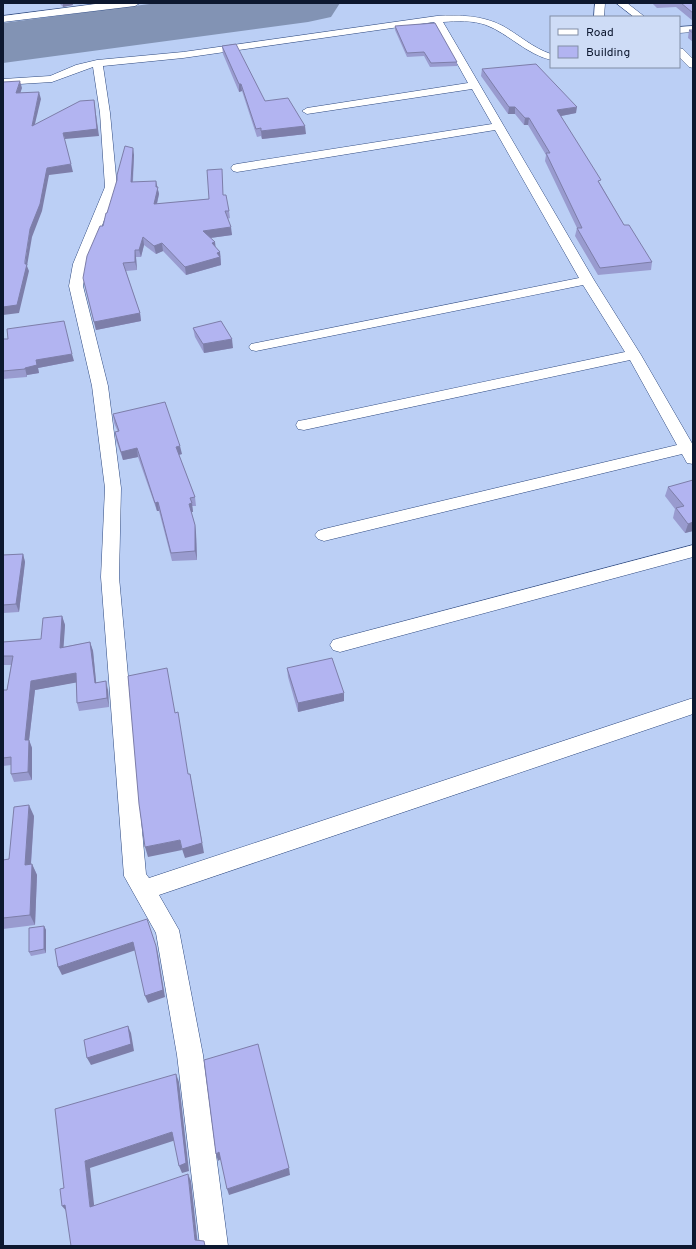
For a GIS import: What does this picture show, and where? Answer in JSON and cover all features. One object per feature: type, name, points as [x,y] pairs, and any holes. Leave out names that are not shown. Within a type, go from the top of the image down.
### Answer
[{"type":"street","points":[[3,19],[109,4],[135,3]]},
{"type":"street","points":[[599,16],[600,3]]},
{"type":"street","points":[[621,3],[639,16]]},
{"type":"street","points":[[3,82],[52,79],[80,67],[97,63],[183,55],[457,17],[492,24],[525,44],[550,56]]},
{"type":"street","points":[[324,535],[689,454],[634,355],[587,280],[437,19]]},
{"type":"street","points":[[680,30],[693,29]]},
{"type":"street","points":[[680,52],[693,65]]},
{"type":"street","points":[[97,63],[105,113],[111,187],[80,264],[76,286],[100,386],[113,488],[110,577],[135,876],[167,930],[190,1055],[214,1246]]},
{"type":"street","points":[[307,111],[475,85]]},
{"type":"street","points":[[237,168],[498,126]]},
{"type":"street","points":[[256,347],[587,280]]},
{"type":"street","points":[[304,425],[634,355]]},
{"type":"street","points":[[340,645],[693,551]]},
{"type":"street","points":[[143,890],[693,706]]},
{"type":"building","points":[[681,3],[693,3],[693,13]]},
{"type":"building","points":[[435,23],[457,62],[431,63],[424,52],[407,53],[395,26]]},
{"type":"building","points":[[236,44],[265,101],[288,98],[305,126],[261,131],[261,128],[256,129],[241,84],[239,84],[222,46]]},
{"type":"building","points":[[536,64],[577,107],[557,110],[601,180],[598,181],[624,225],[629,225],[652,262],[600,268],[577,228],[582,228],[546,153],[550,153],[529,118],[525,118],[515,107],[509,107],[482,69]]},
{"type":"building","points":[[20,81],[16,93],[39,92],[32,126],[80,101],[94,100],[97,129],[63,133],[71,164],[47,168],[40,204],[30,229],[25,261],[25,264],[27,264],[17,305],[3,307],[3,82]]},
{"type":"building","points":[[125,146],[133,148],[131,182],[156,181],[156,187],[158,187],[154,204],[209,199],[207,170],[222,169],[223,195],[226,195],[229,211],[225,211],[231,227],[203,231],[215,242],[212,243],[220,252],[217,253],[220,257],[185,267],[162,243],[154,246],[143,237],[139,250],[135,250],[135,262],[123,263],[140,313],[94,322],[83,278],[87,256],[100,226],[103,226],[117,180]]},
{"type":"building","points":[[64,321],[72,354],[36,360],[37,365],[25,369],[3,371],[3,339],[8,339],[7,329]]},
{"type":"building","points":[[221,321],[232,339],[203,344],[193,328]]},
{"type":"building","points":[[165,402],[180,446],[176,447],[195,497],[190,498],[192,503],[189,504],[195,525],[195,551],[171,553],[158,502],[155,503],[137,448],[121,452],[115,432],[119,431],[113,414]]},
{"type":"building","points":[[693,480],[693,522],[688,524],[676,508],[684,506],[668,487]]},
{"type":"building","points":[[23,554],[16,604],[3,605],[3,555]]},
{"type":"building","points":[[62,616],[60,648],[90,642],[95,683],[106,681],[107,698],[77,703],[76,673],[31,681],[25,740],[29,740],[28,772],[11,774],[11,757],[3,758],[3,690],[7,690],[13,656],[3,656],[3,642],[41,639],[43,618]]},
{"type":"building","points":[[332,658],[344,693],[298,703],[287,668]]},
{"type":"building","points":[[167,668],[175,713],[178,712],[188,774],[190,774],[202,843],[182,849],[180,840],[145,847],[139,804],[128,676]]},
{"type":"building","points":[[29,805],[25,865],[32,864],[30,915],[3,918],[3,860],[9,859],[14,807]]},
{"type":"building","points":[[147,919],[156,946],[163,990],[145,996],[133,942],[58,967],[55,949]]},
{"type":"building","points":[[44,926],[44,949],[29,952],[29,928]]},
{"type":"building","points":[[128,1026],[131,1044],[87,1058],[84,1040]]},
{"type":"building","points":[[258,1044],[289,1168],[227,1189],[219,1152],[216,1154],[204,1060]]},
{"type":"building","points":[[176,1074],[186,1163],[179,1166],[172,1132],[85,1161],[90,1207],[188,1174],[195,1240],[204,1241],[205,1246],[71,1246],[65,1205],[62,1206],[60,1189],[64,1188],[55,1109]]},
{"type":"runway","points":[[3,43],[308,3]]}]
